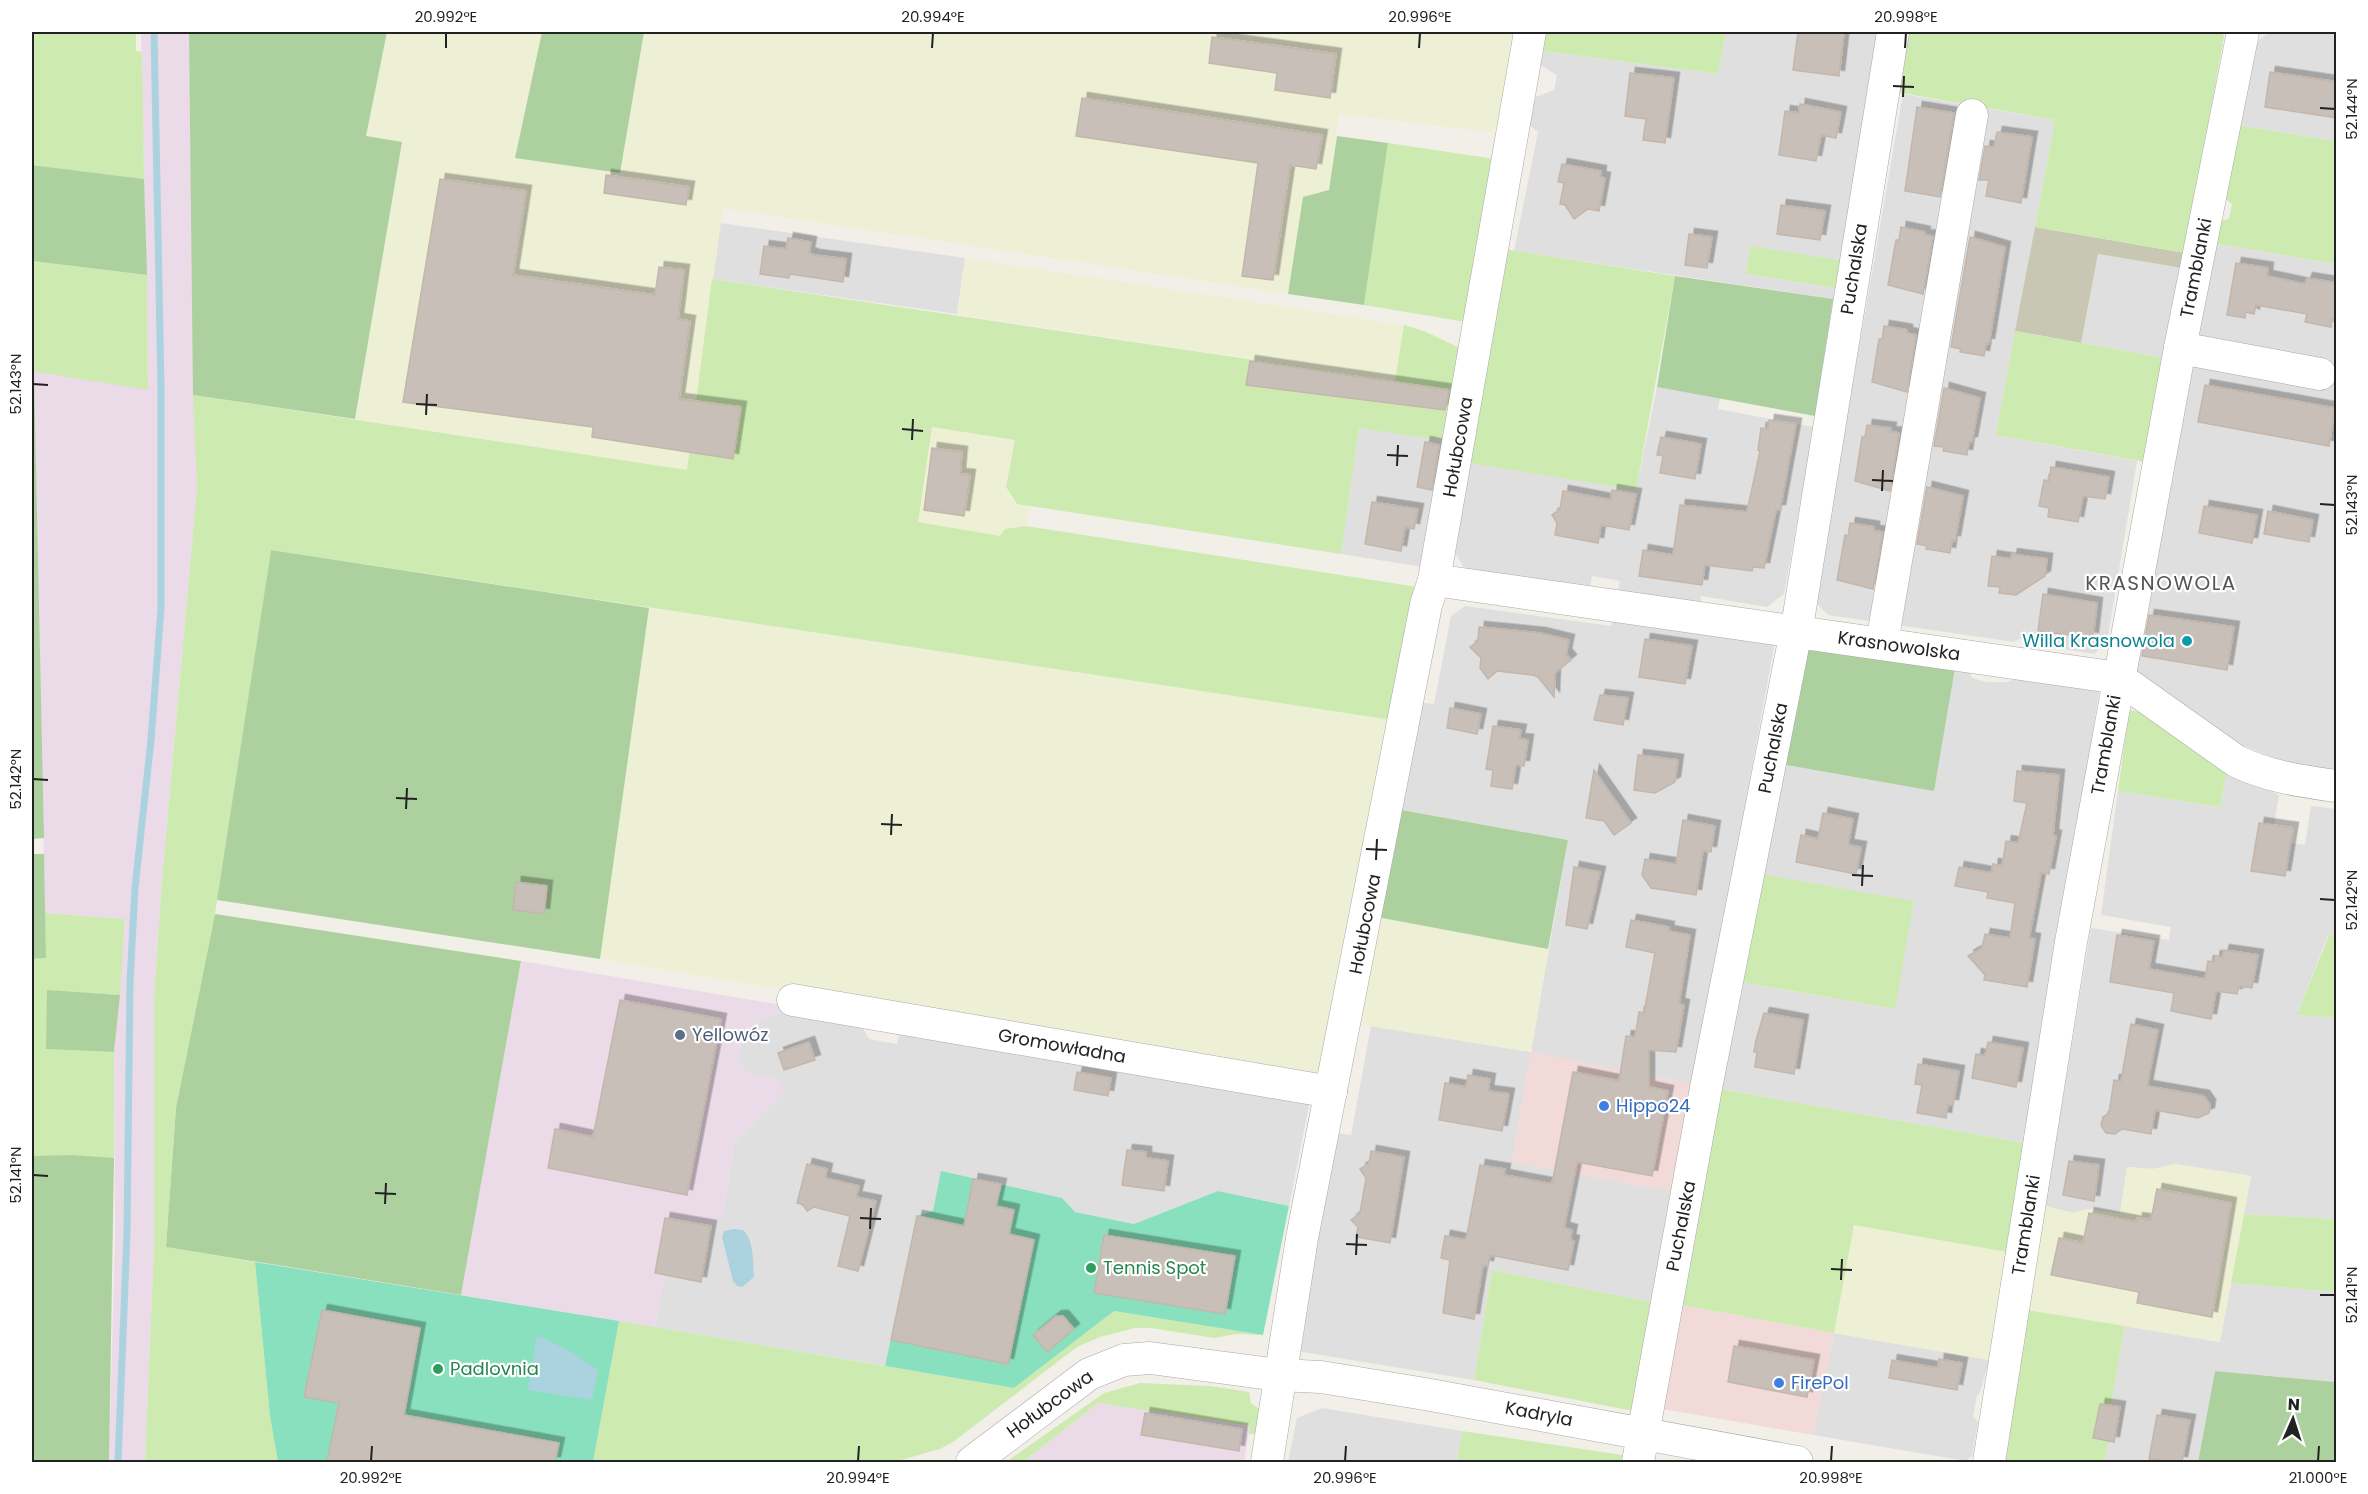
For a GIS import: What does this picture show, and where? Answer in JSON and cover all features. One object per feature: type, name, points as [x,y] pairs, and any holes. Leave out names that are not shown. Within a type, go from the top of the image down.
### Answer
[{"type":"street","name":"Hołubcowa","points":[[972,1462],[1074,1384],[1098,1370],[1124,1360],[1160,1359],[1279,1375],[1302,1238],[1426,605],[1434,580],[1530,32]]},
{"type":"street","name":"Puchalska","points":[[1640,1448],[1706,1088],[1796,632],[1893,32]]},
{"type":"street","name":"Tramblanki","points":[[1989,1462],[2071,942],[2180,348],[2243,32]]},
{"type":"street","points":[[1882,643],[1972,115]]},
{"type":"street","points":[[2180,348],[2320,374]]},
{"type":"street","name":"Krasnowolska","points":[[1434,580],[2119,678],[2236,761],[2256,771],[2276,777],[2337,786]]},
{"type":"street","name":"Gromowładna","points":[[793,1000],[1331,1092]]},
{"type":"street","points":[[1267,1462],[1275,1422],[1279,1375]]},
{"type":"street","name":"Kadryla","points":[[1279,1375],[1321,1377],[1425,1394],[1640,1448],[1797,1462]]},
{"type":"shaded area","points":[[141,32],[189,32],[197,487],[154,996],[154,1245],[145,1462],[109,1462],[115,1235],[114,1053],[125,919],[45,913],[34,371],[148,389]]},
{"type":"shaded area","points":[[387,32],[542,32],[515,158],[620,172],[644,32],[1518,32],[1499,128],[1489,132],[1339,114],[1329,190],[1303,197],[1288,294],[723,208],[687,470],[355,419],[402,143],[366,137]]},
{"type":"shaded area","points":[[1726,32],[1880,32],[1840,260],[1750,247],[1746,274],[1835,288],[1833,299],[1514,251],[1538,132],[1525,122],[1528,100],[1554,90],[1557,75],[1535,62],[1537,50],[1718,74]]},
{"type":"shaded area","points":[[2269,32],[2336,32],[2336,141],[2237,125],[2253,45]]},
{"type":"shaded area","points":[[1903,94],[2055,120],[1996,435],[2137,461],[2107,642],[2094,654],[2036,645],[2031,640],[2019,639],[2014,642],[1828,615],[1815,602]]},
{"type":"shaded area","points":[[720,223],[965,258],[957,314],[712,279]]},
{"type":"shaded area","points":[[2035,227],[2185,253],[2182,268],[2098,254],[2081,343],[2015,331]]},
{"type":"shaded area","points":[[2213,243],[2336,264],[2336,770],[2282,762],[2240,744],[2132,668]]},
{"type":"shaded area","points":[[2098,254],[2182,268],[2164,358],[2081,343]]},
{"type":"shaded area","points":[[965,258],[1404,325],[1396,381],[957,314]]},
{"type":"shaded area","points":[[1657,387],[1720,398],[1718,409],[1814,427],[1784,594],[1767,607],[1701,596],[1700,603],[1618,591],[1620,581],[1592,576],[1590,586],[1465,569],[1452,548],[1468,463],[1636,489]]},
{"type":"shaded area","points":[[932,426],[1015,440],[1006,487],[1017,504],[1031,506],[1026,526],[1006,529],[1000,536],[917,522]]},
{"type":"shaded area","points":[[1359,427],[1447,441],[1423,567],[1341,554]]},
{"type":"shaded area","points":[[1465,606],[1611,626],[1612,618],[1775,641],[1692,1084],[1531,1053],[1512,1162],[1671,1191],[1651,1302],[1492,1270],[1474,1380],[1296,1351],[1336,1133],[1351,1135],[1371,1026],[1531,1052],[1568,840],[1396,809],[1416,702],[1434,704],[1451,616]]},
{"type":"shaded area","points":[[649,608],[1392,720],[1325,1081],[600,959]]},
{"type":"shaded area","points":[[1955,668],[1969,671],[1972,678],[1986,682],[2008,682],[2019,677],[2099,691],[2077,837],[2025,1143],[1720,1089],[1740,982],[1894,1009],[1760,874],[1781,764]]},
{"type":"shaded area","points":[[2227,771],[2279,795],[2274,825],[2293,828],[2291,843],[2305,845],[2311,806],[2336,809],[2336,936],[2328,935],[2297,1015],[2336,1018],[2336,1219],[2244,1214],[2251,1176],[2175,1164],[2153,1169],[2127,1167],[2120,1214],[2089,1209],[2074,1213],[2045,1206],[2091,928],[2169,940],[2171,927],[2101,915],[2118,791],[2220,807]]},
{"type":"shaded area","points":[[1377,917],[1548,949],[1531,1052],[1357,1024]]},
{"type":"shaded area","points":[[521,961],[794,1007],[752,1024],[743,1034],[738,1062],[745,1071],[762,1078],[779,1078],[784,1093],[734,1144],[723,1214],[711,1226],[665,1218],[655,1273],[664,1275],[655,1327],[461,1295]]},
{"type":"shaded area","points":[[794,1007],[856,1017],[869,1039],[897,1044],[901,1025],[1173,1081],[1311,1095],[1289,1206],[1218,1191],[1134,1224],[1075,1212],[1001,1184],[973,1179],[933,1211],[917,1216],[885,1366],[655,1327],[664,1275],[655,1273],[665,1218],[711,1226],[723,1214],[734,1144],[746,1130],[779,1078],[762,1078],[745,1071],[738,1062],[743,1034],[752,1024]]},
{"type":"shaded area","name":"Hippo24","points":[[1531,1052],[1692,1084],[1671,1191],[1512,1162]]},
{"type":"shaded area","points":[[2175,1164],[2251,1176],[2220,1342],[2027,1310],[2045,1206],[2073,1213],[2089,1209],[2120,1214],[2127,1167],[2153,1169]]},
{"type":"shaded area","points":[[1854,1225],[2007,1252],[1989,1360],[1834,1333]]},
{"type":"shaded area","points":[[2231,1283],[2336,1292],[2336,1382],[2215,1371],[2198,1462],[2105,1462],[2111,1424],[2108,1423],[2125,1326],[2219,1342]]},
{"type":"shaded area","points":[[1681,1305],[1834,1333],[1813,1435],[1662,1409]]},
{"type":"shaded area","points":[[1834,1333],[1989,1360],[1973,1416],[1978,1422],[1972,1456],[1966,1461],[1813,1435]]},
{"type":"shaded area","points":[[1098,1403],[1250,1426],[1244,1462],[1023,1462]]},
{"type":"shaded area","points":[[1322,1408],[1462,1431],[1457,1462],[1288,1462],[1297,1418]]},
{"type":"green space","points":[[32,32],[136,32],[136,51],[142,52],[144,179],[32,165]]},
{"type":"green space","points":[[189,32],[387,32],[366,136],[402,142],[355,419],[193,395]]},
{"type":"green space","points":[[542,32],[644,32],[620,173],[515,158]]},
{"type":"green space","points":[[1540,32],[1726,32],[1718,74],[1537,50]]},
{"type":"green space","points":[[1905,32],[2221,32],[2224,36],[2185,253],[2035,227],[2055,120],[1896,92]]},
{"type":"green space","points":[[2237,125],[2336,141],[2336,264],[2213,243],[2218,221],[2229,219],[2232,204],[2224,198]]},
{"type":"green space","points":[[1337,136],[1388,143],[1364,305],[1288,294],[1303,197],[1329,190]]},
{"type":"green space","points":[[1388,143],[1495,159],[1466,322],[1364,305]]},
{"type":"green space","points":[[32,165],[144,179],[147,275],[32,261]]},
{"type":"green space","points":[[1750,246],[1840,260],[1835,288],[1746,274]]},
{"type":"green space","points":[[1503,249],[1675,276],[1636,490],[1468,463]]},
{"type":"green space","points":[[32,261],[147,275],[148,390],[32,371]]},
{"type":"green space","points":[[1675,276],[1833,299],[1815,416],[1657,387]]},
{"type":"green space","points":[[712,279],[1395,381],[1404,325],[1424,331],[1462,349],[1447,441],[1359,428],[1341,554],[1017,504],[1006,487],[1015,440],[932,427],[918,522],[1000,536],[1005,529],[1026,526],[1418,587],[1392,720],[271,550],[215,914],[176,1108],[166,1247],[255,1262],[270,1416],[278,1462],[145,1462],[154,1245],[154,996],[197,487],[193,395],[687,470]]},
{"type":"green space","points":[[2015,331],[2164,358],[2145,462],[1996,435]]},
{"type":"green space","points":[[32,371],[34,371],[44,838],[32,839]]},
{"type":"green space","points":[[271,550],[649,608],[600,959],[217,900]]},
{"type":"green space","points":[[1803,645],[1955,668],[1934,791],[1781,764]]},
{"type":"green space","points":[[2129,710],[2144,713],[2227,771],[2220,807],[2118,791]]},
{"type":"green space","points":[[1396,809],[1568,840],[1548,949],[1377,917]]},
{"type":"green space","points":[[32,854],[44,854],[46,958],[32,959]]},
{"type":"green space","points":[[1760,874],[1914,901],[1895,1009],[1740,982]]},
{"type":"green space","points":[[45,913],[125,919],[120,995],[48,991],[46,1049],[114,1052],[114,1158],[32,1156],[32,959],[46,958]]},
{"type":"green space","points":[[215,914],[521,961],[461,1295],[166,1247],[176,1108]]},
{"type":"green space","points":[[2329,935],[2336,936],[2336,1018],[2297,1015]]},
{"type":"green space","points":[[47,990],[120,995],[114,1052],[46,1049]]},
{"type":"green space","points":[[1720,1089],[2025,1143],[2007,1252],[1854,1225],[1834,1333],[1681,1305]]},
{"type":"green space","points":[[72,1155],[114,1158],[109,1462],[32,1462],[32,1156]]},
{"type":"green space","name":"Tennis Spot","points":[[941,1171],[1062,1198],[1075,1212],[1134,1224],[1218,1191],[1289,1206],[1263,1335],[1114,1311],[1014,1388],[885,1366],[917,1216],[933,1211]]},
{"type":"green space","points":[[2244,1214],[2336,1219],[2336,1292],[2231,1283]]},
{"type":"green space","name":"Padlovnia","points":[[255,1262],[619,1321],[593,1462],[278,1462],[270,1416]]},
{"type":"green space","points":[[1492,1270],[1651,1302],[1633,1411],[1474,1380]]},
{"type":"green space","points":[[2027,1310],[2125,1326],[2108,1423],[2111,1424],[2105,1462],[2001,1462]]},
{"type":"green space","points":[[1114,1311],[1263,1335],[1236,1334],[1214,1338],[1151,1328],[1135,1328],[1100,1337],[1077,1347],[953,1442],[940,1449],[894,1462],[593,1462],[619,1321],[1014,1388]]},
{"type":"green space","points":[[2215,1371],[2336,1382],[2336,1462],[2198,1462]]},
{"type":"green space","points":[[1140,1383],[1210,1386],[1249,1392],[1251,1403],[1264,1412],[1266,1434],[1249,1434],[1250,1426],[1098,1403],[1023,1462],[1006,1462],[1104,1393]]},
{"type":"green space","points":[[1462,1431],[1622,1455],[1621,1462],[1457,1462]]},
{"type":"water","points":[[743,1230],[747,1234],[752,1252],[754,1277],[742,1287],[737,1286],[733,1281],[722,1237],[724,1231]]},
{"type":"water","points":[[537,1335],[570,1351],[598,1370],[592,1400],[528,1390]]},
{"type":"building","points":[[1798,32],[1844,32],[1839,76],[1793,70]]},
{"type":"building","points":[[1212,37],[1336,54],[1330,98],[1275,90],[1277,73],[1209,63]]},
{"type":"building","points":[[2270,72],[2337,82],[2337,118],[2265,107]]},
{"type":"building","points":[[1630,73],[1674,78],[1665,143],[1643,140],[1646,119],[1625,116]]},
{"type":"building","points":[[1082,98],[1322,135],[1316,169],[1290,165],[1273,280],[1242,276],[1258,163],[1076,136]]},
{"type":"building","points":[[1800,104],[1841,112],[1836,138],[1821,135],[1816,161],[1779,155],[1785,111],[1799,113]]},
{"type":"building","points":[[1917,107],[1954,113],[1940,197],[1905,191]]},
{"type":"building","points":[[1997,132],[2032,137],[2021,203],[1986,196],[1989,180],[1979,180],[1985,146],[1994,147]]},
{"type":"building","points":[[1562,164],[1601,171],[1600,177],[1605,178],[1599,211],[1588,209],[1574,219],[1565,205],[1560,204],[1564,183],[1558,182]]},
{"type":"building","points":[[606,175],[689,187],[686,205],[604,193]]},
{"type":"building","points":[[440,179],[526,191],[513,275],[655,295],[659,267],[684,270],[678,319],[690,321],[679,399],[741,407],[733,459],[592,437],[593,427],[403,402]]},
{"type":"building","points":[[1781,205],[1825,211],[1820,240],[1777,234]]},
{"type":"building","points":[[1901,227],[1933,236],[1923,294],[1888,285],[1896,240],[1899,240]]},
{"type":"building","points":[[1689,234],[1712,237],[1707,268],[1685,265]]},
{"type":"building","points":[[1970,237],[2005,247],[1989,344],[1986,343],[1984,356],[1960,352],[1961,349],[1951,347]]},
{"type":"building","points":[[788,238],[811,242],[809,253],[814,255],[846,259],[843,282],[790,274],[789,278],[760,274],[764,246],[786,249]]},
{"type":"building","points":[[2236,263],[2268,268],[2267,276],[2305,284],[2307,278],[2337,283],[2337,320],[2332,319],[2331,327],[2305,322],[2307,314],[2256,305],[2254,314],[2246,312],[2245,318],[2227,315]]},
{"type":"building","points":[[1884,326],[1907,330],[1907,333],[1916,335],[1907,392],[1872,382],[1879,339],[1882,339]]},
{"type":"building","points":[[1250,361],[1449,390],[1445,410],[1246,385]]},
{"type":"building","points":[[2205,385],[2335,408],[2329,446],[2198,422]]},
{"type":"building","points":[[1944,388],[1980,398],[1972,442],[1969,442],[1967,455],[1943,451],[1944,447],[1934,446]]},
{"type":"building","points":[[1769,420],[1796,424],[1780,510],[1776,510],[1764,568],[1753,567],[1752,571],[1705,565],[1702,585],[1639,576],[1643,550],[1673,555],[1680,505],[1747,512],[1760,451],[1758,450],[1761,428],[1768,429]]},
{"type":"building","points":[[1867,425],[1891,428],[1890,432],[1899,433],[1890,491],[1855,481],[1862,437],[1865,437]]},
{"type":"building","points":[[1661,437],[1701,444],[1695,479],[1660,473],[1663,456],[1657,455]]},
{"type":"building","points":[[1425,442],[1439,445],[1432,490],[1417,487]]},
{"type":"building","points":[[932,448],[962,452],[960,474],[970,475],[964,516],[924,510]]},
{"type":"building","points":[[2051,467],[2109,477],[2105,499],[2083,496],[2078,522],[2048,517],[2049,508],[2039,506],[2044,480],[2049,481]]},
{"type":"building","points":[[1927,487],[1963,496],[1955,541],[1952,540],[1950,553],[1926,549],[1927,546],[1917,544]]},
{"type":"building","points":[[1612,490],[1636,494],[1629,530],[1601,525],[1598,543],[1555,535],[1557,523],[1552,515],[1560,509],[1563,491],[1611,500]]},
{"type":"building","points":[[1372,502],[1418,509],[1414,529],[1405,527],[1401,551],[1365,544]]},
{"type":"building","points":[[2204,506],[2257,515],[2252,543],[2199,533]]},
{"type":"building","points":[[2268,511],[2313,520],[2309,542],[2264,534]]},
{"type":"building","points":[[1850,523],[1874,527],[1874,531],[1883,532],[1873,589],[1837,580],[1845,535],[1848,536]]},
{"type":"building","points":[[2012,554],[2047,559],[2045,576],[2016,595],[1999,593],[2000,587],[1988,586],[1992,556],[2011,559]]},
{"type":"building","points":[[2043,594],[2097,603],[2093,638],[2038,631]]},
{"type":"building","name":"Willa Krasnowola","points":[[2149,615],[2234,627],[2227,670],[2142,656]]},
{"type":"building","points":[[1479,627],[1540,633],[1569,640],[1566,654],[1571,660],[1555,673],[1554,697],[1538,677],[1532,675],[1497,671],[1488,679],[1480,668],[1481,658],[1470,647],[1478,641]]},
{"type":"building","points":[[1645,639],[1692,646],[1685,684],[1639,677]]},
{"type":"building","points":[[1600,695],[1628,698],[1623,725],[1594,720]]},
{"type":"building","points":[[1450,708],[1481,714],[1477,734],[1447,728]]},
{"type":"building","points":[[1493,726],[1521,730],[1519,739],[1528,740],[1524,766],[1516,765],[1512,789],[1491,786],[1493,770],[1486,769]]},
{"type":"building","points":[[1638,755],[1678,760],[1675,782],[1655,793],[1634,790]]},
{"type":"building","points":[[1594,770],[1631,823],[1614,835],[1604,821],[1586,818]]},
{"type":"building","points":[[2017,771],[2059,775],[2053,835],[2056,836],[2049,874],[2041,873],[2029,938],[2035,939],[2027,987],[1984,980],[1985,975],[1968,956],[1982,948],[1985,934],[2010,938],[2015,903],[1987,898],[1988,892],[1955,886],[1959,867],[1992,873],[1993,864],[2002,866],[2006,841],[2018,843],[2027,803],[2014,801]]},
{"type":"building","points":[[1823,813],[1853,819],[1848,845],[1861,847],[1856,874],[1796,862],[1801,835],[1818,839]]},
{"type":"building","points":[[1683,820],[1715,826],[1711,852],[1703,851],[1696,895],[1651,888],[1642,875],[1645,859],[1676,864]]},
{"type":"building","points":[[2259,823],[2293,828],[2285,876],[2251,871]]},
{"type":"building","points":[[1574,867],[1600,872],[1587,929],[1566,925]]},
{"type":"building","points":[[516,882],[547,886],[544,914],[513,910]]},
{"type":"building","points":[[1631,920],[1669,927],[1668,931],[1690,935],[1679,1004],[1684,1005],[1676,1052],[1649,1050],[1649,1087],[1668,1091],[1652,1176],[1577,1162],[1564,1228],[1572,1230],[1570,1240],[1574,1241],[1568,1270],[1490,1255],[1488,1266],[1483,1265],[1474,1319],[1443,1313],[1450,1260],[1441,1258],[1445,1236],[1466,1240],[1480,1165],[1505,1169],[1504,1175],[1552,1184],[1573,1072],[1619,1081],[1626,1036],[1635,1037],[1639,1012],[1644,1013],[1655,953],[1626,947]]},
{"type":"building","points":[[2117,935],[2154,941],[2149,969],[2205,979],[2208,961],[2214,962],[2215,956],[2222,957],[2224,950],[2258,955],[2252,988],[2239,986],[2237,994],[2216,991],[2211,1019],[2171,1011],[2174,993],[2110,982]]},
{"type":"building","points":[[620,1000],[721,1019],[687,1195],[548,1168],[555,1129],[593,1137]]},
{"type":"building","points":[[1764,1013],[1803,1020],[1794,1074],[1755,1067],[1756,1040]]},
{"type":"building","points":[[2131,1024],[2158,1030],[2147,1086],[2204,1096],[2210,1105],[2209,1113],[2198,1118],[2155,1110],[2151,1134],[2122,1129],[2115,1134],[2106,1133],[2101,1125],[2103,1117],[2109,1113],[2114,1080],[2121,1081]]},
{"type":"building","points":[[809,1042],[815,1060],[784,1070],[778,1053]]},
{"type":"building","points":[[1988,1042],[2023,1048],[2016,1087],[1972,1078],[1976,1054],[1985,1056]]},
{"type":"building","points":[[1918,1064],[1959,1071],[1953,1105],[1948,1104],[1946,1118],[1917,1113],[1922,1085],[1915,1084]]},
{"type":"building","points":[[1077,1072],[1111,1078],[1108,1096],[1074,1090]]},
{"type":"building","points":[[1468,1075],[1490,1079],[1488,1091],[1509,1094],[1502,1131],[1439,1120],[1445,1083],[1466,1087]]},
{"type":"building","points":[[1127,1150],[1146,1152],[1146,1158],[1168,1161],[1164,1191],[1122,1185]]},
{"type":"building","points":[[1371,1151],[1404,1157],[1390,1243],[1356,1237],[1358,1227],[1351,1220],[1360,1213],[1366,1178],[1360,1169],[1369,1163]]},
{"type":"building","points":[[2069,1161],[2099,1165],[2094,1201],[2063,1195]]},
{"type":"building","points":[[807,1164],[827,1169],[825,1178],[859,1186],[856,1197],[876,1201],[858,1271],[838,1266],[850,1216],[814,1207],[807,1211],[803,1205],[797,1203]]},
{"type":"building","points":[[973,1179],[1001,1184],[996,1206],[1014,1210],[1009,1234],[1034,1240],[1008,1364],[891,1340],[917,1216],[964,1226]]},
{"type":"building","points":[[2157,1189],[2231,1203],[2212,1317],[2137,1303],[2139,1292],[2051,1275],[2059,1238],[2083,1243],[2089,1213],[2137,1222],[2137,1218],[2151,1220]]},
{"type":"building","points":[[665,1218],[711,1226],[701,1282],[655,1273]]},
{"type":"building","points":[[1104,1235],[1235,1256],[1225,1314],[1094,1293]]},
{"type":"building","points":[[322,1310],[420,1328],[404,1415],[559,1443],[555,1462],[327,1462],[339,1403],[304,1397]]},
{"type":"building","points":[[1056,1316],[1063,1316],[1074,1329],[1047,1352],[1033,1335]]},
{"type":"building","points":[[1734,1346],[1814,1360],[1807,1397],[1728,1382]]},
{"type":"building","points":[[1939,1359],[1962,1363],[1957,1390],[1889,1378],[1892,1360],[1938,1368]]},
{"type":"building","points":[[2100,1404],[2120,1407],[2114,1442],[2093,1438]]},
{"type":"building","points":[[1145,1413],[1242,1429],[1239,1451],[1141,1435]]},
{"type":"building","points":[[2157,1415],[2190,1420],[2182,1462],[2149,1459]]},
{"type":"waterway","points":[[118,1462],[127,1234],[130,982],[135,888],[151,740],[161,609],[161,387],[154,32]]},
{"type":"place","name":"Willa Krasnowola","points":[[2187,641]]},
{"type":"place","name":"Yellowóz","points":[[680,1035]]},
{"type":"place","name":"Hippo24","points":[[1604,1106]]},
{"type":"place","name":"Tennis Spot","points":[[1091,1268]]},
{"type":"place","name":"Padlovnia","points":[[438,1369]]},
{"type":"place","name":"FirePol","points":[[1779,1383]]},
{"type":"district","name":"KRASNOWOLA","points":[[2161,583]]}]
